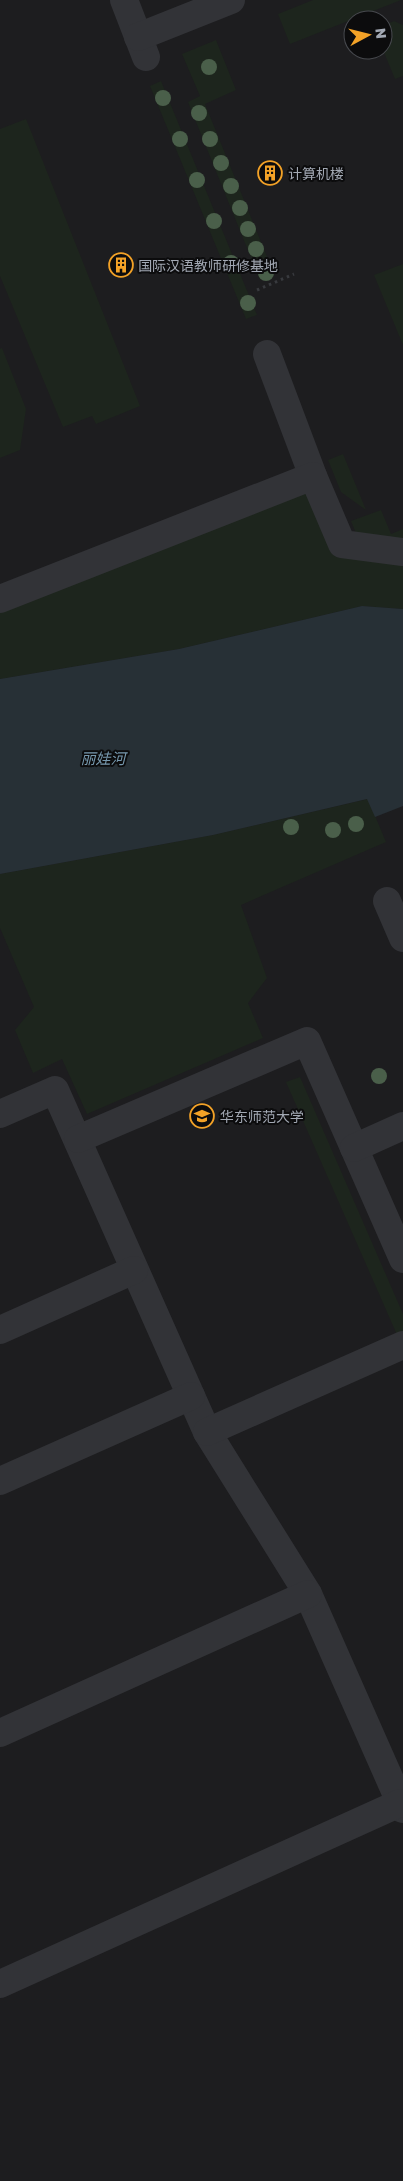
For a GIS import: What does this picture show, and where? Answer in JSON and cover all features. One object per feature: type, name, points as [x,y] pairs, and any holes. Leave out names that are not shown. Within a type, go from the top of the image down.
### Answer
[{"type":"lane","points":[[124,0],[142,47],[231,0]]},
{"type":"lane","points":[[267,354],[313,476],[342,544],[403,552]]},
{"type":"lane","points":[[0,599],[313,476]]},
{"type":"lane","points":[[387,901],[403,938]]},
{"type":"lane","points":[[78,1139],[307,1040],[403,1259]]},
{"type":"lane","points":[[0,1114],[55,1090],[207,1432],[308,1594],[401,1806],[0,1984]]},
{"type":"lane","points":[[354,1148],[403,1126]]},
{"type":"lane","points":[[0,1330],[134,1270]]},
{"type":"lane","points":[[207,1432],[403,1345]]},
{"type":"lane","points":[[0,1481],[191,1396]]},
{"type":"lane","points":[[0,1733],[308,1594]]},
{"type":"path","points":[[256,290],[294,274]]},
{"type":"shaded area","name":"华东师范大学","points":[[0,0],[403,0],[403,2181],[0,2181]]},
{"type":"shaded area","points":[[313,0],[401,0],[376,10],[343,10],[343,23],[290,44],[278,14]]},
{"type":"shaded area","points":[[393,21],[403,25],[403,76],[395,79],[387,60],[393,60]]},
{"type":"shaded area","points":[[216,40],[236,90],[205,104],[274,274],[260,280],[188,102],[200,96],[182,54]]},
{"type":"shaded area","points":[[161,81],[257,315],[246,319],[150,86]]},
{"type":"shaded area","points":[[26,119],[140,406],[96,424],[92,416],[63,427],[0,276],[0,129]]},
{"type":"shaded area","points":[[403,264],[403,345],[374,275]]},
{"type":"shaded area","points":[[2,348],[26,409],[20,450],[0,458],[0,349]]},
{"type":"shaded area","points":[[343,454],[366,510],[341,492],[328,460]]},
{"type":"shaded area","points":[[308,489],[333,552],[403,562],[403,609],[362,606],[179,649],[0,679],[0,610]]},
{"type":"shaded area","points":[[381,510],[391,534],[403,529],[403,543],[358,538],[351,521]]},
{"type":"shaded area","points":[[368,799],[386,842],[241,905],[267,978],[248,1003],[263,1038],[87,1114],[62,1059],[33,1073],[15,1030],[34,1007],[0,928],[0,874],[213,835]]},
{"type":"shaded area","points":[[300,1077],[403,1314],[403,1334],[398,1337],[286,1082]]},
{"type":"water","name":"丽娃河","points":[[362,606],[403,609],[403,806],[375,817],[367,799],[213,835],[0,874],[0,679],[179,649]]},
{"type":"place","name":"计算机楼","points":[[270,173]]},
{"type":"place","name":"国际汉语教师研修基地","points":[[121,265]]},
{"type":"place","name":"华东师范大学","points":[[202,1116]]}]
